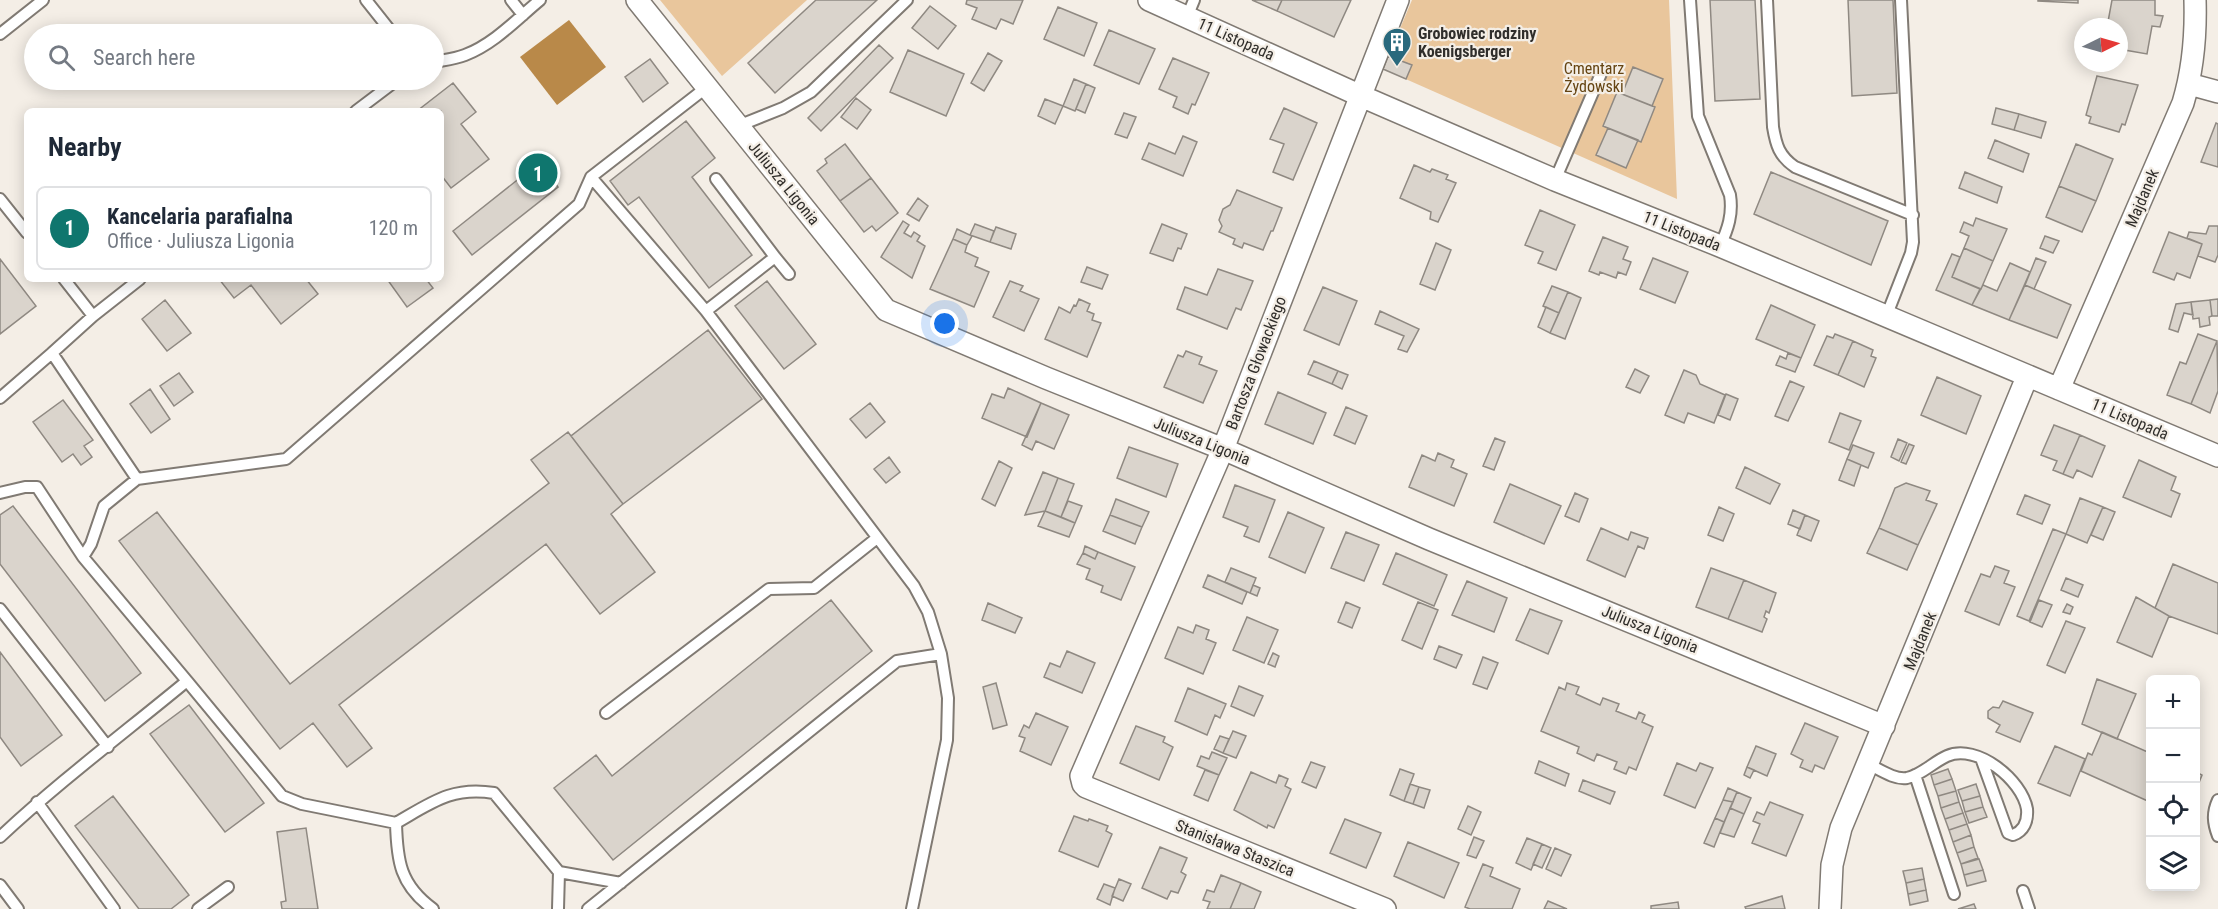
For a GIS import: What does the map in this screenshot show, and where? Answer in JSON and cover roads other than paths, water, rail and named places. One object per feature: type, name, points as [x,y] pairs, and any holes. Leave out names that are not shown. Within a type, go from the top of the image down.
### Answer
[{"type":"street","name":"Juliusza Ligonia","points":[[637,0],[886,310],[1222,449],[1429,539],[1884,726]]},
{"type":"street","name":"11 Listopada","points":[[1149,0],[1191,8],[1361,96],[1555,180],[1720,246],[2218,456]]},
{"type":"street","name":"Bartosza Głowackiego","points":[[1086,787],[1081,776],[1222,449],[1398,0]]},
{"type":"street","name":"Majdanek","points":[[2059,389],[2183,103],[2189,84],[2194,45],[2194,0]]},
{"type":"street","points":[[2189,84],[2218,92]]},
{"type":"street","name":"Majdanek","points":[[1830,909],[1832,865],[1841,828],[2028,377]]},
{"type":"street","name":"Stanisława Staszica","points":[[1086,787],[1385,909]]},
{"type":"lane","points":[[0,34],[43,0]]},
{"type":"lane","points":[[366,0],[385,24]]},
{"type":"lane","points":[[511,0],[522,15]]},
{"type":"lane","points":[[444,60],[466,55],[479,48],[495,38],[540,0]]},
{"type":"lane","points":[[738,126],[783,108],[811,92],[907,0]]},
{"type":"lane","points":[[1690,0],[1698,116],[1732,205],[1728,229],[1720,246]]},
{"type":"lane","points":[[1767,0],[1773,127],[1781,156],[1795,167],[1912,215]]},
{"type":"lane","points":[[1886,317],[1911,253],[1912,215],[1901,0]]},
{"type":"lane","points":[[1555,180],[1603,69]]},
{"type":"lane","points":[[83,557],[91,544],[104,506],[137,479],[286,459],[579,204],[591,177],[707,87]]},
{"type":"lane","points":[[361,108],[384,90]]},
{"type":"lane","points":[[591,177],[706,311],[914,586],[928,612],[941,654],[948,699],[947,740],[912,909]]},
{"type":"lane","points":[[716,179],[789,274]]},
{"type":"lane","points":[[0,199],[24,229]]},
{"type":"lane","points":[[706,311],[775,257]]},
{"type":"lane","points":[[66,282],[93,316]]},
{"type":"lane","points":[[0,398],[93,316],[136,282]]},
{"type":"lane","points":[[52,353],[137,479]]},
{"type":"lane","points":[[0,493],[37,487],[83,557],[282,796],[302,804],[396,823],[443,796],[475,790],[494,793],[559,872],[621,883]]},
{"type":"lane","points":[[606,712],[769,589],[814,588],[878,538]]},
{"type":"lane","points":[[0,609],[108,747]]},
{"type":"lane","points":[[588,909],[897,661],[941,654]]},
{"type":"lane","points":[[0,837],[37,802],[187,681]]},
{"type":"lane","points":[[1868,764],[1898,778],[1915,776],[1947,756],[1957,753],[1966,752],[1981,758],[2004,773],[2018,786],[2027,810],[2024,829],[2013,836],[2008,833],[1981,758]]},
{"type":"lane","points":[[1915,776],[1954,894]]},
{"type":"lane","points":[[2218,800],[2213,814],[2218,836]]},
{"type":"lane","points":[[37,802],[114,909]]},
{"type":"lane","points":[[396,823],[397,853],[405,877],[418,898],[433,909]]},
{"type":"lane","points":[[558,909],[559,872]]},
{"type":"lane","points":[[0,885],[18,909]]},
{"type":"lane","points":[[198,909],[228,886]]},
{"type":"lane","points":[[2023,891],[2029,909]]},
{"type":"place","name":"Grobowiec rodziny Koenigsberger","points":[[1397,68]]},
{"type":"place","name":"Kancelaria parafialna","points":[[538,173]]},
{"type":"park label","name":"Cmentarz Żydowski","points":[[1594,77]]}]
